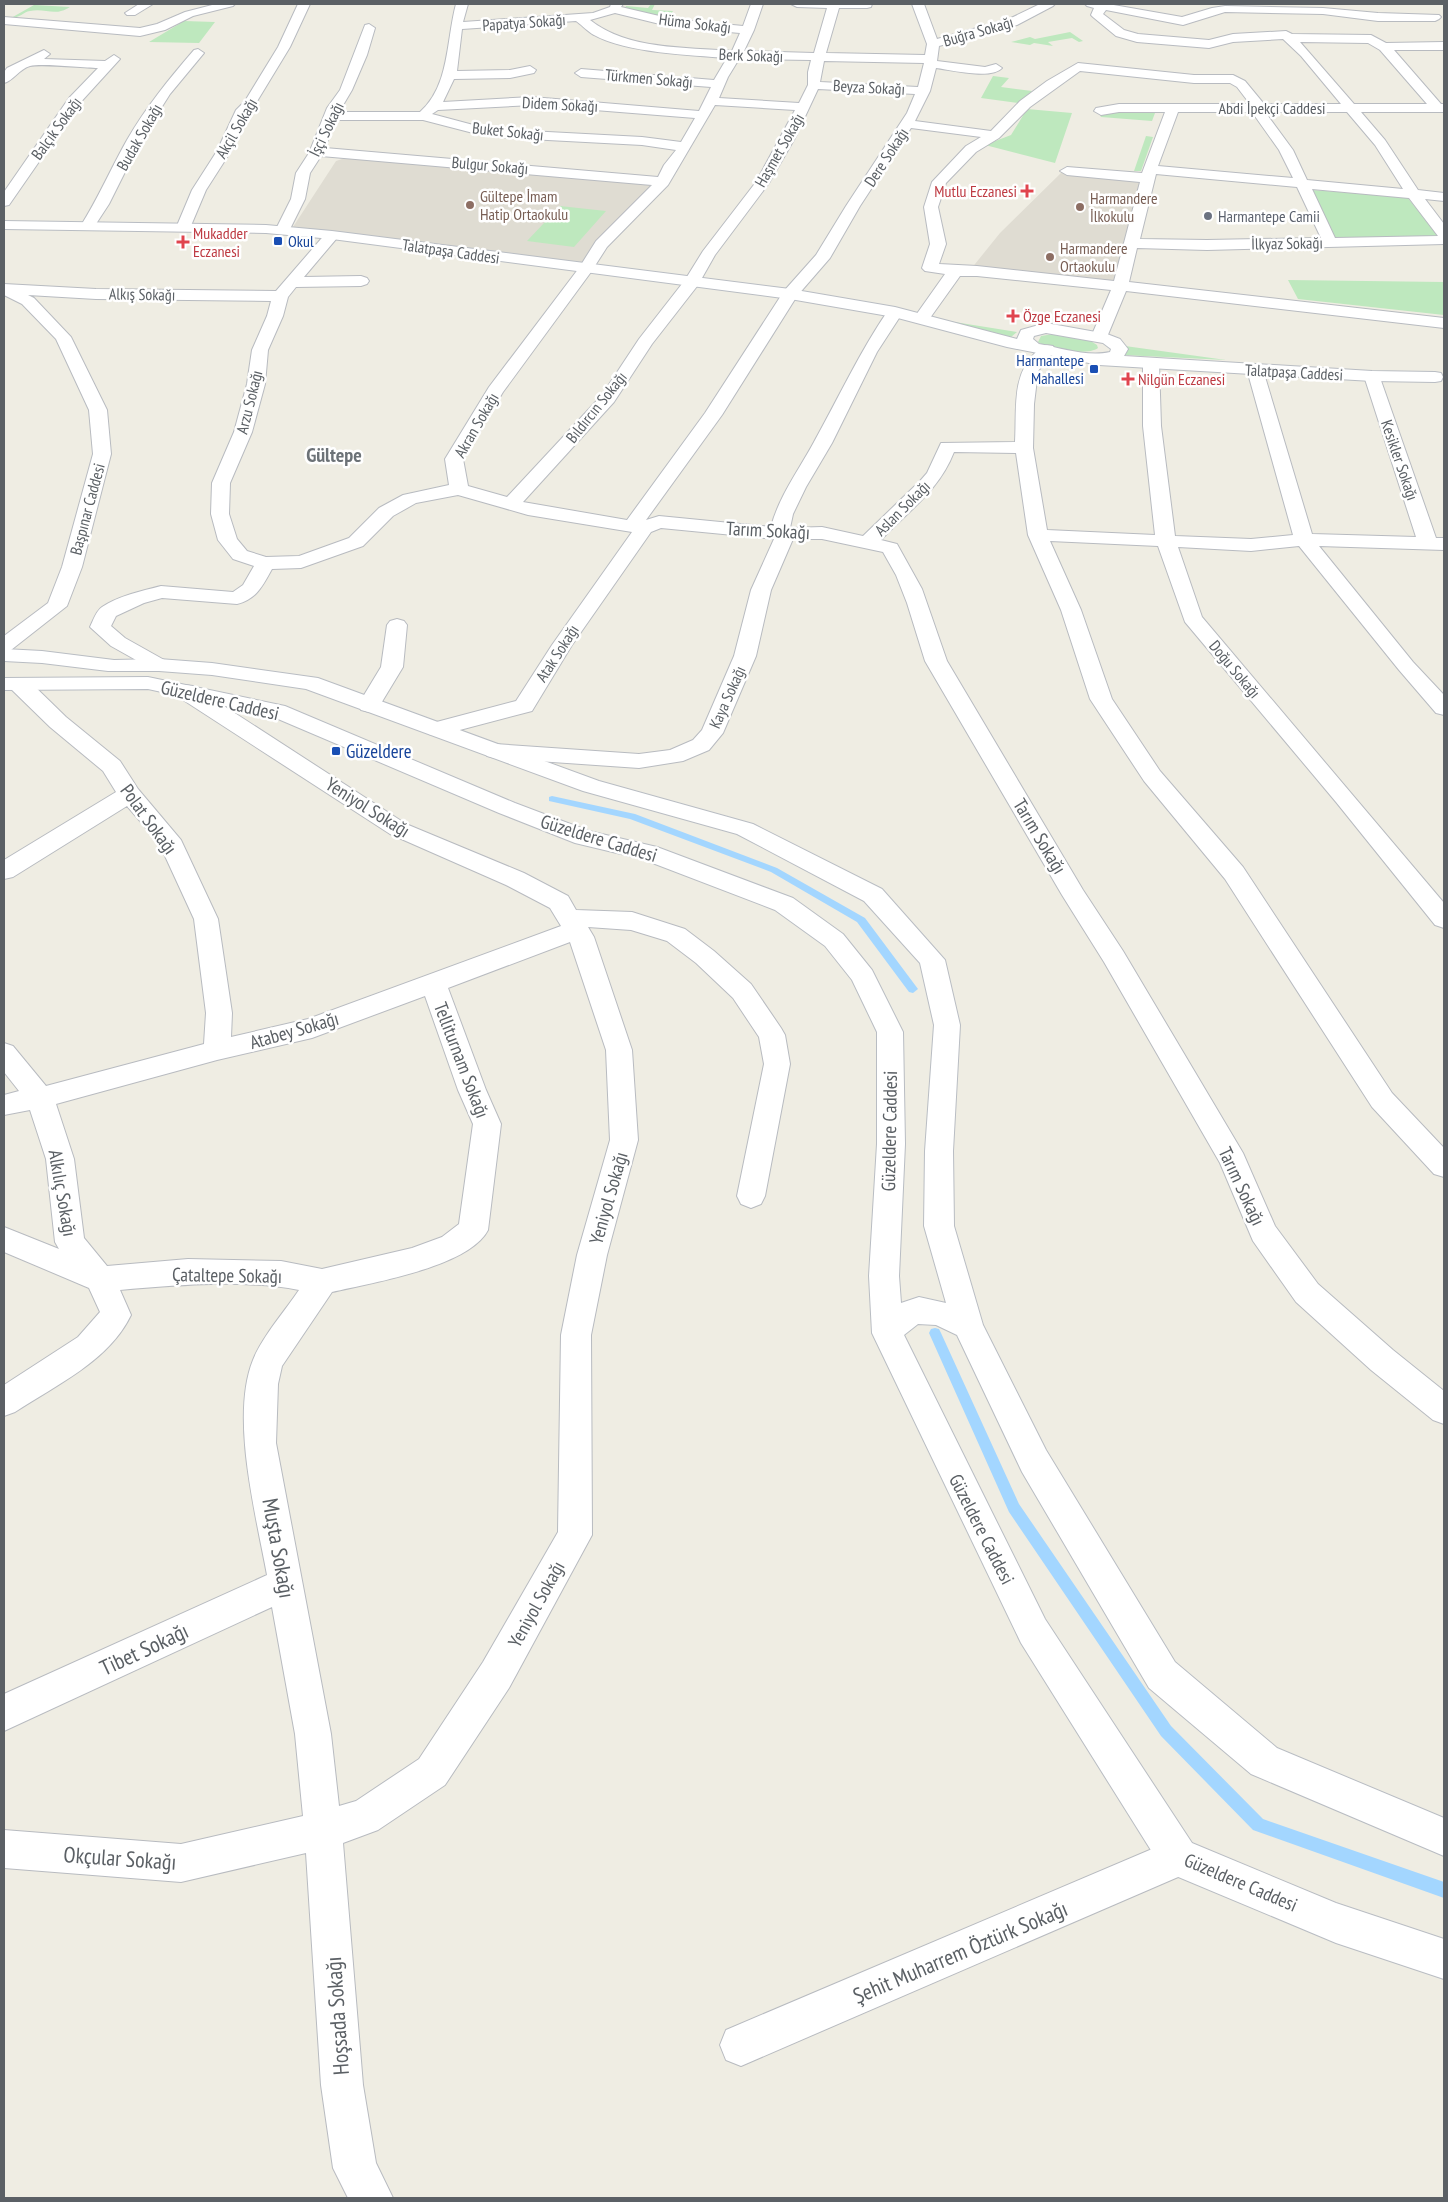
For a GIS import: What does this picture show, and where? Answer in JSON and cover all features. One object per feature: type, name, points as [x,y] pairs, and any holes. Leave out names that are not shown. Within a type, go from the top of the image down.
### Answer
[{"type":"street","points":[[131,13],[148,4]]},
{"type":"street","points":[[4,21],[140,32],[161,27],[190,14],[229,4]]},
{"type":"street","name":"Akçil Sokağı","points":[[183,228],[199,190],[224,151],[243,110],[250,103],[284,47],[304,4]]},
{"type":"street","points":[[423,116],[434,106],[450,75],[456,26],[462,4]]},
{"type":"street","name":"Hüma Sokağı","points":[[582,4],[614,8],[672,23],[748,30]]},
{"type":"street","name":"Akran Sokağı","points":[[459,489],[454,459],[473,426],[495,391],[586,269],[601,244],[630,217],[662,182],[671,164],[685,147],[735,56],[748,30],[757,4]]},
{"type":"street","points":[[782,4],[867,5]]},
{"type":"street","name":"Haşmet Sokağı","points":[[692,282],[708,254],[762,183],[804,107],[814,85],[814,72],[834,4]]},
{"type":"street","points":[[918,4],[933,44]]},
{"type":"street","name":"Buğra Sokağı","points":[[933,44],[1014,22],[1049,4]]},
{"type":"street","points":[[1144,15],[1166,4]]},
{"type":"street","points":[[1442,108],[1384,47],[1371,39],[1289,38],[1279,35],[1233,38],[1209,44],[1137,38],[1120,33],[1101,19],[1097,15],[1097,6],[1183,21],[1216,10],[1323,11],[1378,17],[1439,14],[1444,26]]},
{"type":"street","name":"Papatya Sokağı","points":[[456,26],[580,18],[594,16],[614,8]]},
{"type":"street","name":"Berk Sokağı","points":[[580,18],[599,33],[623,41],[660,49],[735,56],[930,62],[986,70],[996,68]]},
{"type":"street","name":"İşçi Sokağı","points":[[282,231],[298,199],[303,174],[316,151],[331,116],[346,90],[361,55],[369,28]]},
{"type":"street","points":[[1289,38],[1305,53],[1380,143],[1414,195],[1444,233]]},
{"type":"street","name":"Dere Sokağı","points":[[790,294],[822,258],[853,206],[914,113],[924,90],[933,44]]},
{"type":"street","points":[[1384,47],[1444,46]]},
{"type":"street","name":"Budak Sokağı","points":[[87,226],[102,204],[134,140],[165,92],[198,53]]},
{"type":"street","points":[[4,79],[11,71],[45,54]]},
{"type":"street","name":"Balçık Sokağı","points":[[4,202],[74,101],[111,62],[30,62]]},
{"type":"street","points":[[1330,242],[1286,150],[1241,84],[1233,79],[1194,79],[1078,67],[1051,84],[1025,104],[994,135],[971,149],[940,182],[931,207],[938,244],[930,268],[1120,286],[1444,323]]},
{"type":"street","points":[[450,75],[510,74],[530,70]]},
{"type":"street","name":"Türkmen Sokağı","points":[[581,73],[718,84]]},
{"type":"street","name":"Beyza Sokağı","points":[[814,85],[924,90]]},
{"type":"street","name":"Didem Sokağı","points":[[434,106],[532,101],[702,115]]},
{"type":"street","points":[[710,101],[804,107]]},
{"type":"street","points":[[484,122],[503,102]]},
{"type":"street","name":"Abdi İpekçi Caddesi","points":[[1101,111],[1119,108],[1442,108]]},
{"type":"street","points":[[1103,338],[1120,286],[1149,174],[1172,108]]},
{"type":"street","name":"Buket Sokağı","points":[[331,116],[423,116],[484,122],[510,134],[642,141],[685,147]]},
{"type":"street","points":[[907,124],[994,135]]},
{"type":"street","name":"Bulgur Sokağı","points":[[316,151],[662,182]]},
{"type":"street","points":[[1067,171],[1149,174],[1444,197]]},
{"type":"street","name":"Talatpaşa Caddesi","points":[[4,225],[266,229],[332,235],[790,294],[895,312],[988,321]]},
{"type":"street","name":"Arzu Sokağı","points":[[265,563],[240,556],[228,540],[220,514],[221,483],[243,432],[256,384],[260,350],[275,316],[280,296],[332,235]]},
{"type":"street","name":"İlkyaz Sokağı","points":[[1130,243],[1207,245],[1444,240]]},
{"type":"street","points":[[924,315],[955,271]]},
{"type":"street","points":[[292,282],[361,281]]},
{"type":"street","name":"Bıldırcın Sokağı","points":[[510,504],[608,398],[650,334],[692,282]]},
{"type":"street","name":"Alkış Sokağı","points":[[4,289],[96,294],[280,296]]},
{"type":"street","name":"Başpınar Caddesi","points":[[4,289],[28,301],[63,337],[98,410],[102,454],[72,567],[57,606],[4,646]]},
{"type":"street","name":"Atak Sokağı","points":[[437,730],[524,706],[790,294]]},
{"type":"street","name":"Talatpaşa Caddesi","points":[[895,312],[1040,349],[1094,359],[1255,370],[1372,376],[1440,377]]},
{"type":"street","name":"Kaya Sokağı","points":[[495,751],[639,760],[675,756],[701,745],[712,733],[745,656],[761,590],[782,534],[784,514],[797,487],[823,443],[869,352],[895,312]]},
{"type":"street","points":[[1017,325],[1136,342]]},
{"type":"street","points":[[1046,328],[1026,333],[1024,340],[1040,349],[1025,385],[1026,425],[1024,448],[1038,535],[1072,610],[1101,699],[1152,776],[1234,873],[1382,1100],[1444,1166]]},
{"type":"street","points":[[1094,359],[1110,358],[1119,353],[1118,345],[1103,338]]},
{"type":"street","name":"Talatpaşa Caddesi","points":[[1211,350],[1440,377]]},
{"type":"street","name":"Doğu Sokağı","points":[[1151,363],[1152,426],[1166,542],[1192,618],[1444,919]]},
{"type":"street","points":[[1255,370],[1304,540],[1406,666],[1444,708]]},
{"type":"street","name":"Kesikler Sokağı","points":[[1372,376],[1436,544]]},
{"type":"street","name":"Aslan Sokağı","points":[[868,543],[883,525],[904,508],[934,475],[947,447],[1024,448]]},
{"type":"street","points":[[159,665],[118,642],[100,628],[108,612],[137,599],[161,592],[195,593],[237,598],[251,589],[265,563],[301,562],[329,553],[356,542],[386,512],[410,499],[459,489]]},
{"type":"street","name":"Tarım Sokağı","points":[[459,489],[528,509],[639,526],[659,522],[782,534],[822,532],[890,548],[905,571],[925,620],[936,661],[1234,1161],[1263,1232],[1307,1293],[1382,1360],[1444,1410]]},
{"type":"street","points":[[1038,535],[1252,546],[1304,540],[1436,544]]},
{"type":"street","points":[[370,705],[392,667],[397,625]]},
{"type":"street","points":[[4,655],[42,657],[108,665]]},
{"type":"street","name":"Güzeldere Caddesi","points":[[7,682],[108,665],[159,665],[212,669],[310,683],[591,786],[745,829],[873,895],[932,960],[947,1025],[939,1151],[939,1226],[968,1326],[1034,1461],[1162,1675],[1264,1761],[1444,1837]]},
{"type":"street","name":"Güzeldere Caddesi","points":[[7,682],[148,683],[277,711],[524,814],[583,836],[649,853],[784,904],[834,940],[862,976],[890,1032],[891,1144],[884,1276],[887,1333],[1033,1630],[1178,1857],[1336,1923],[1444,1959]]},
{"type":"street","name":"Polat Sokağı","points":[[7,682],[112,766],[129,794],[169,840],[206,919],[219,1013],[217,1050]]},
{"type":"street","name":"Yeniyol Sokağı","points":[[185,691],[398,829],[515,879],[560,902],[581,937],[619,1050],[624,1140],[592,1255],[576,1335],[575,1535],[496,1675],[432,1772],[365,1817],[324,1830]]},
{"type":"street","points":[[4,870],[129,794]]},
{"type":"street","points":[[573,924],[632,921],[676,935],[705,957],[742,991],[772,1035],[777,1064],[751,1196]]},
{"type":"street","name":"Atabey Sokağı","points":[[4,1105],[40,1098],[217,1050],[312,1028],[433,983],[573,924]]},
{"type":"street","name":"Telliturnam Sokağı","points":[[433,983],[472,1090],[487,1124],[473,1230],[452,1246]]},
{"type":"street","name":"Alkılıç Sokağı","points":[[4,1053],[40,1098],[60,1159],[70,1242],[100,1279],[116,1315],[89,1347],[4,1402]]},
{"type":"street","name":"Çataltepe Sokağı","points":[[4,1239],[100,1279],[188,1272],[280,1274],[322,1282],[413,1260],[452,1246]]},
{"type":"street","name":"Muşta Sokağı","points":[[322,1282],[268,1360],[262,1384],[260,1443],[313,1734],[324,1830]]},
{"type":"street","points":[[887,1333],[905,1314],[921,1311],[942,1313],[968,1326]]},
{"type":"street","name":"Tibet Sokağı","points":[[4,1713],[285,1584]]},
{"type":"street","name":"Okçular Sokağı","points":[[4,1849],[182,1863],[324,1830]]},
{"type":"street","name":"Hoşsada Sokağı","points":[[324,1830],[342,2085],[355,2168],[371,2198]]},
{"type":"street","name":"Şehit Muharrem Öztürk Sokağı","points":[[741,2045],[1178,1857]]},
{"type":"shaded area","name":"Gültepe İmam Hatip Ortaokulu","points":[[351,156],[652,184],[582,264],[293,227],[336,161]]},
{"type":"shaded area","points":[[1062,172],[1142,180],[1113,282],[971,269],[1000,233]]},
{"type":"green space","points":[[651,4],[655,4],[652,10],[673,11],[668,20],[625,8],[626,6],[648,8]]},
{"type":"green space","points":[[34,5],[70,7],[55,12],[30,11],[11,18]]},
{"type":"green space","points":[[184,21],[215,22],[199,43],[149,42]]},
{"type":"green space","points":[[1070,32],[1083,41],[1079,42],[1072,38],[1048,42],[1053,46],[1011,42],[1030,37],[1035,39]]},
{"type":"green space","points":[[993,76],[1009,78],[1001,87],[1032,91],[1018,103],[981,98]]},
{"type":"green space","points":[[1027,109],[1072,113],[1055,163],[985,145],[1011,135]]},
{"type":"green space","points":[[1155,113],[1152,121],[1101,117],[1100,115]]},
{"type":"green space","points":[[1146,136],[1153,137],[1141,171],[1134,171]]},
{"type":"green space","points":[[1299,189],[1407,197],[1440,238],[1326,238]]},
{"type":"green space","points":[[560,206],[606,211],[574,247],[527,241]]},
{"type":"green space","points":[[1288,280],[1444,282],[1444,315],[1298,299]]},
{"type":"green space","points":[[942,320],[1017,332],[1011,337]]},
{"type":"green space","points":[[1053,334],[1089,340],[1097,345],[1098,348],[1086,352],[1077,352],[1050,347],[1038,342],[1041,336]]},
{"type":"green space","points":[[1125,346],[1226,360],[1123,355]]},
{"type":"waterway","points":[[552,799],[632,816],[774,870],[861,920],[913,989]]},
{"type":"waterway","points":[[935,1333],[1014,1508],[1166,1731],[1258,1825],[1444,1890]]},
{"type":"place","name":"Mutlu Eczanesi","points":[[1027,191]]},
{"type":"place","name":"Gültepe İmam Hatip Ortaokulu","points":[[470,205]]},
{"type":"place","name":"Harmandere İlkokulu","points":[[1080,207]]},
{"type":"place","name":"Harmantepe Camii","points":[[1208,216]]},
{"type":"place","name":"Okul","points":[[278,241]]},
{"type":"place","name":"Mukadder Eczanesi","points":[[183,242]]},
{"type":"place","name":"Harmandere Ortaokulu","points":[[1050,257]]},
{"type":"place","name":"Özge Eczanesi","points":[[1013,316]]},
{"type":"place","name":"Harmantepe Mahallesi","points":[[1094,369]]},
{"type":"place","name":"Nilgün Eczanesi","points":[[1128,379]]},
{"type":"place","name":"Güzeldere","points":[[336,751]]},
{"type":"district","name":"Gültepe","points":[[334,455]]}]
